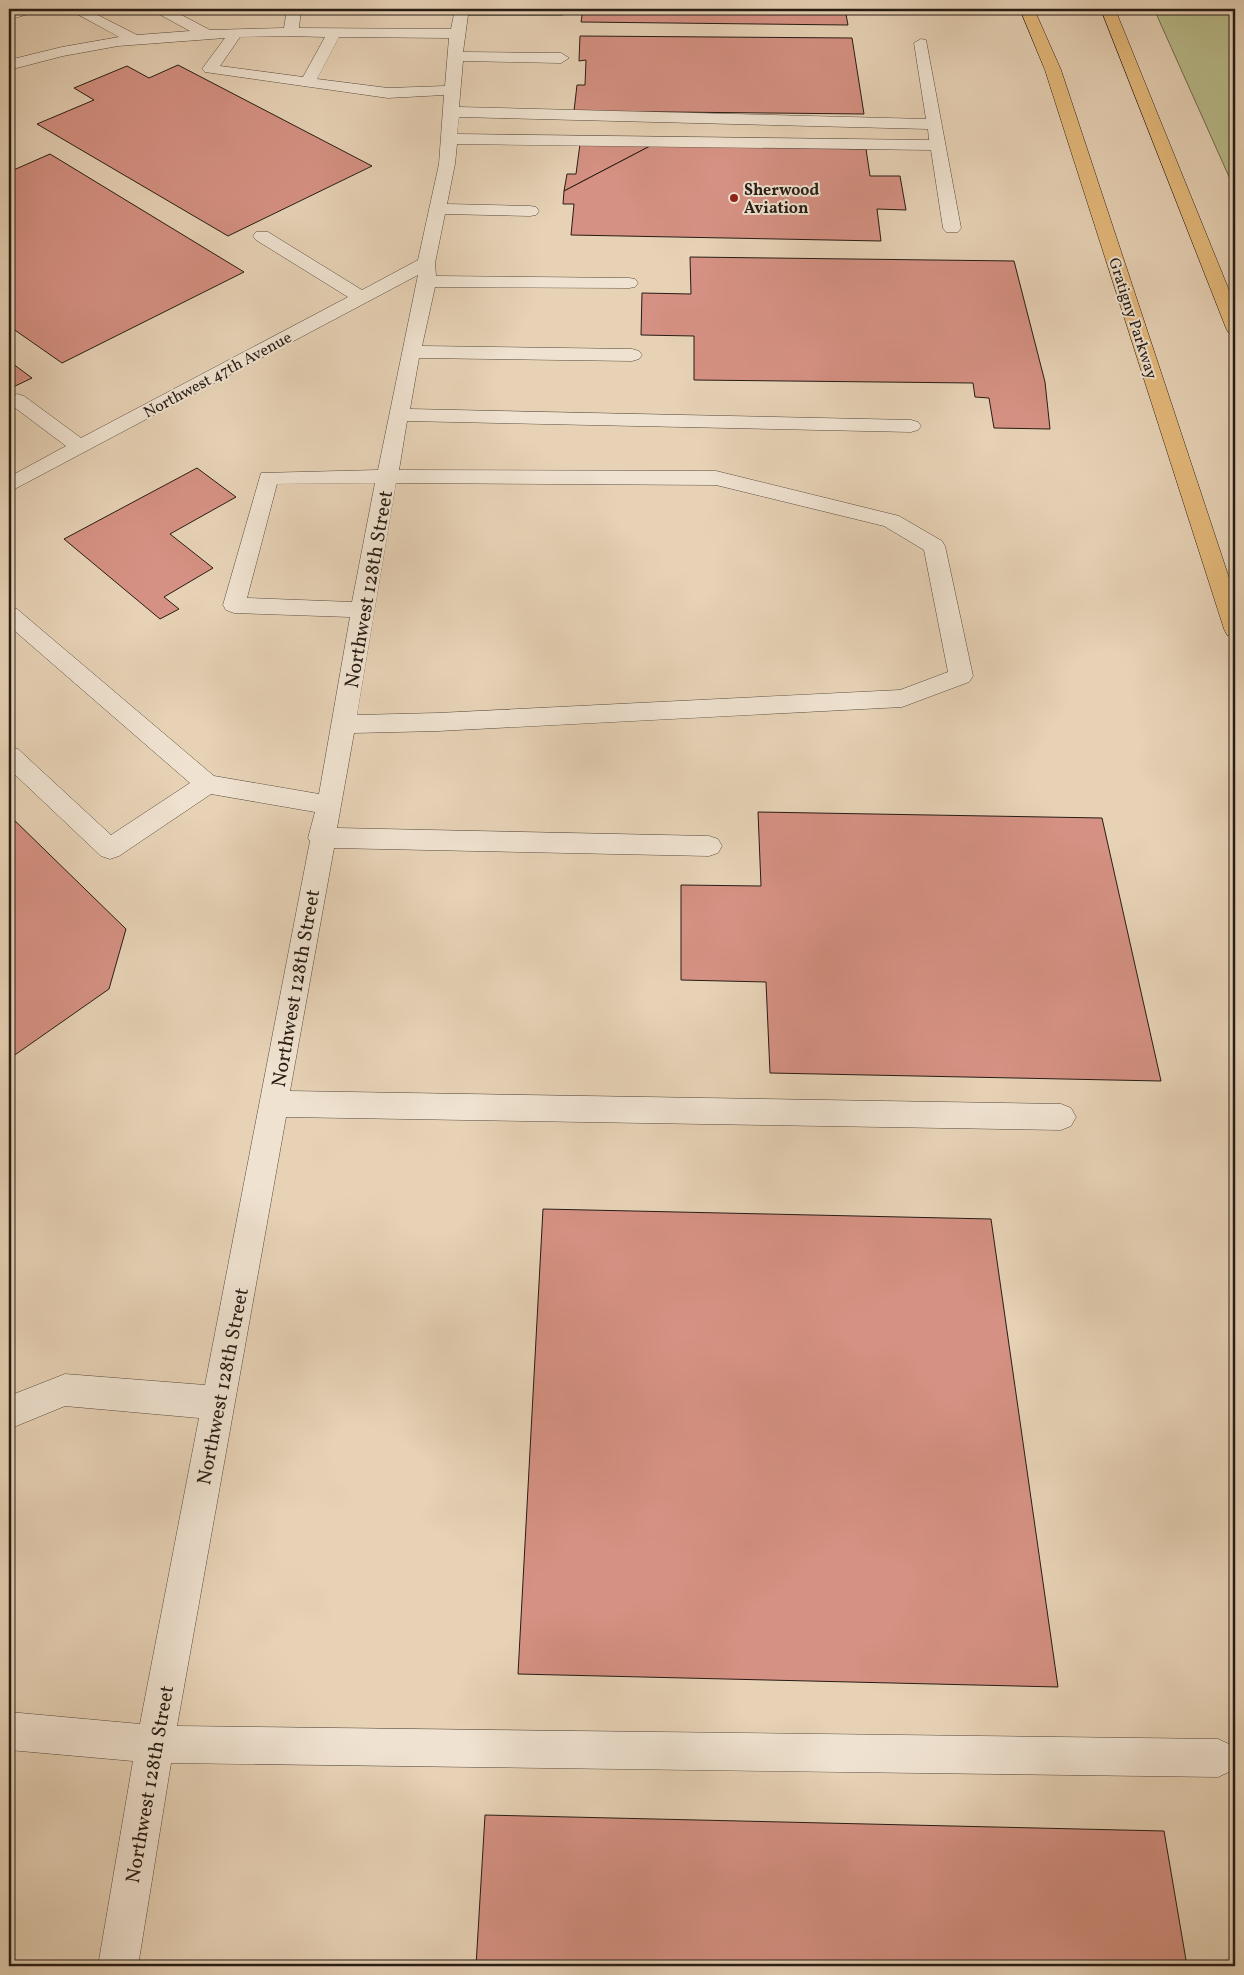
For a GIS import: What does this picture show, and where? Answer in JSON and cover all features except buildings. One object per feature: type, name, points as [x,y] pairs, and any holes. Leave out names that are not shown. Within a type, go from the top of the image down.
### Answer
[{"type":"highway","name":"Gratigny Parkway","points":[[1027,9],[1053,70],[1235,629]]},
{"type":"highway","points":[[1108,9],[1235,328]]},
{"type":"street","points":[[9,16],[29,9]]},
{"type":"street","points":[[75,9],[137,41]]},
{"type":"street","points":[[160,9],[209,35]]},
{"type":"street","points":[[291,33],[294,9]]},
{"type":"street","points":[[9,65],[35,57],[108,43],[236,32],[334,33],[459,27],[562,12]]},
{"type":"street","points":[[459,27],[561,58]]},
{"type":"street","name":"Northwest 128th Street","points":[[118,1966],[155,1744],[344,724],[362,610],[447,164],[459,27]]},
{"type":"street","points":[[236,32],[210,69],[452,101],[935,124]]},
{"type":"street","points":[[308,81],[334,33]]},
{"type":"street","points":[[921,43],[952,228]]},
{"type":"street","points":[[17,47],[35,57]]},
{"type":"street","points":[[449,139],[939,146]]},
{"type":"street","points":[[437,209],[530,211]]},
{"type":"street","points":[[262,236],[361,297]]},
{"type":"street","points":[[427,272],[629,283]]},
{"type":"street","name":"Northwest 47th Avenue","points":[[9,485],[361,297],[427,272]]},
{"type":"street","points":[[412,352],[632,355]]},
{"type":"street","points":[[17,400],[80,447]]},
{"type":"street","points":[[399,415],[911,426]]},
{"type":"street","points":[[344,724],[438,722],[902,698],[961,676],[934,546],[891,521],[716,478],[389,476],[268,478],[234,605],[362,610]]},
{"type":"street","points":[[9,614],[207,784],[328,805]]},
{"type":"street","points":[[9,755],[110,849],[207,784]]},
{"type":"street","points":[[322,838],[708,846]]},
{"type":"street","points":[[274,1104],[1061,1117]]},
{"type":"street","points":[[9,1412],[65,1390],[219,1403]]},
{"type":"street","points":[[9,1731],[155,1744],[1218,1758]]},
{"type":"green space","points":[[1154,9],[1235,9],[1235,190]]},
{"type":"place","name":"Sherwood Aviation","points":[[734,198]]}]
